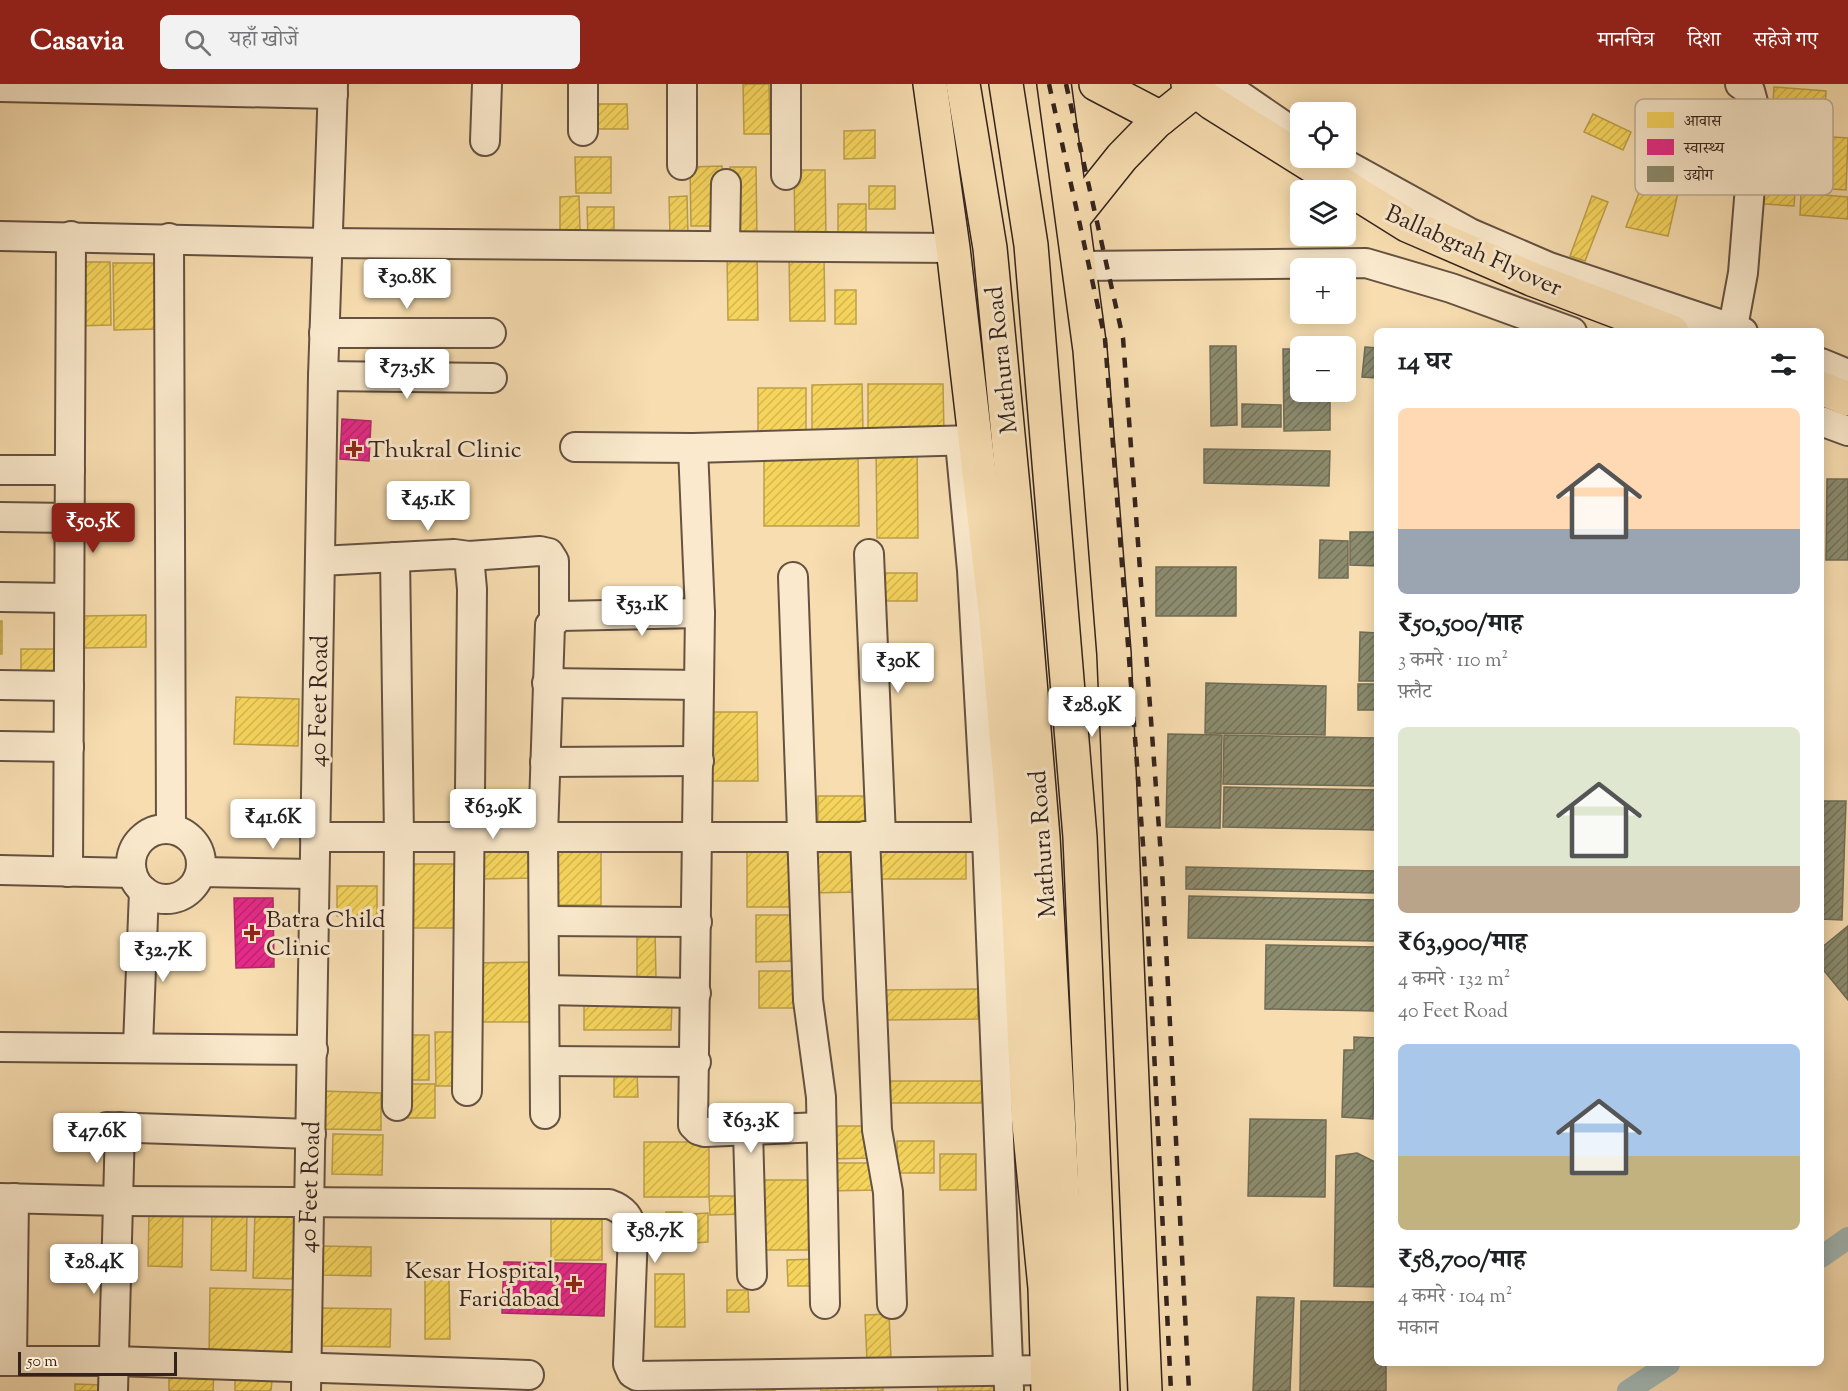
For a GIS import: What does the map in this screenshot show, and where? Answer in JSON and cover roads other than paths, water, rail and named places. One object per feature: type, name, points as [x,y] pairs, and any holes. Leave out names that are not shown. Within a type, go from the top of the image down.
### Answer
[{"type":"main road","points":[[930,84],[953,248],[967,441],[996,619],[1001,837],[1046,1288],[1048,1381]]},
{"type":"main road","name":"Mathura Road","points":[[963,84],[990,248],[1043,837],[1073,1391]]},
{"type":"main road","points":[[1054,84],[1081,266],[1090,350],[1114,654],[1144,1391]]},
{"type":"main road","points":[[1096,84],[1161,118]]},
{"type":"main road","points":[[1074,217],[1122,157],[1161,118],[1205,90]]},
{"type":"main road","name":"Ballabgrah Flyover","points":[[1205,90],[1407,225],[1534,280],[1661,328]]},
{"type":"main road","name":"Mathura Road","points":[[1008,98],[1031,245],[1080,837],[1103,1391]]},
{"type":"main road","points":[[1824,389],[1848,399]]},
{"type":"street","points":[[486,141],[487,84]]},
{"type":"street","points":[[583,84],[583,131]]},
{"type":"street","points":[[682,84],[682,165]]},
{"type":"street","points":[[786,84],[786,175]]},
{"type":"street","points":[[1740,84],[1750,91],[1752,99]]},
{"type":"street","points":[[0,87],[333,89]]},
{"type":"street","name":"40 Feet Road","points":[[306,1378],[323,376],[333,89]]},
{"type":"street","points":[[1205,90],[1290,132]]},
{"type":"street","points":[[1352,168],[1470,233],[1539,263],[1735,328]]},
{"type":"street","points":[[725,246],[726,184]]},
{"type":"street","points":[[1738,328],[1749,195]]},
{"type":"street","points":[[0,236],[326,243],[953,248]]},
{"type":"street","points":[[68,872],[71,236]]},
{"type":"street","points":[[169,238],[171,829]]},
{"type":"street","points":[[1081,266],[1366,263],[1451,288],[1561,328]]},
{"type":"street","points":[[324,333],[491,333]]},
{"type":"street","points":[[1824,364],[1848,374]]},
{"type":"street","points":[[323,376],[492,378]]},
{"type":"street","points":[[1824,422],[1848,431]]},
{"type":"street","points":[[575,447],[693,448],[762,444],[967,441]]},
{"type":"street","points":[[693,448],[700,613],[694,1128],[705,1132],[821,1127]]},
{"type":"street","points":[[0,470],[70,470]]},
{"type":"street","points":[[0,517],[70,518]]},
{"type":"street","points":[[321,561],[540,551],[549,553],[554,561],[554,620],[548,634],[543,836],[545,1114]]},
{"type":"street","points":[[869,554],[878,1130],[888,1192],[892,1304]]},
{"type":"street","points":[[467,1090],[472,589],[469,556]]},
{"type":"street","points":[[395,557],[399,836],[397,1106]]},
{"type":"street","points":[[793,577],[808,1000],[821,1097],[825,1304]]},
{"type":"street","points":[[0,597],[69,598]]},
{"type":"street","points":[[554,620],[561,616],[700,613]]},
{"type":"street","points":[[547,683],[699,685]]},
{"type":"street","points":[[0,685],[69,686]]},
{"type":"street","points":[[0,746],[69,747]]},
{"type":"street","points":[[545,762],[699,761]]},
{"type":"street","points":[[0,870],[68,872],[138,882],[166,899],[177,897],[196,883],[201,872],[199,849],[182,832],[159,829],[140,840],[134,850],[138,882],[138,1046]]},
{"type":"street","points":[[315,837],[1001,837],[1009,1381]]},
{"type":"street","points":[[201,872],[314,874]]},
{"type":"street","points":[[544,921],[697,922]]},
{"type":"street","points":[[544,990],[696,993]]},
{"type":"street","points":[[0,1047],[138,1046],[313,1050]]},
{"type":"street","points":[[545,1061],[696,1062]]},
{"type":"street","points":[[113,1391],[120,1202],[114,1127],[311,1134]]},
{"type":"street","points":[[748,1131],[752,1275]]},
{"type":"street","points":[[529,1374],[306,1378],[114,1360],[6,1360],[7,1198],[120,1202],[609,1204],[619,1207],[626,1214],[633,1233],[628,1364],[632,1373],[637,1376],[1048,1381]]},
{"type":"waterway","points":[[1824,1255],[1848,1238]]},
{"type":"waterway","points":[[1628,1391],[1666,1366]]},
{"type":"railway","points":[[1049,84],[1105,339],[1145,871],[1171,1391]]},
{"type":"railway","points":[[1066,84],[1123,338],[1162,870],[1189,1391]]},
{"type":"place","name":"Thukral Clinic","points":[[354,449]]},
{"type":"place","name":"Batra Child Clinic","points":[[252,933]]},
{"type":"place","name":"Kesar Hospital, Faridabad","points":[[574,1284]]}]
